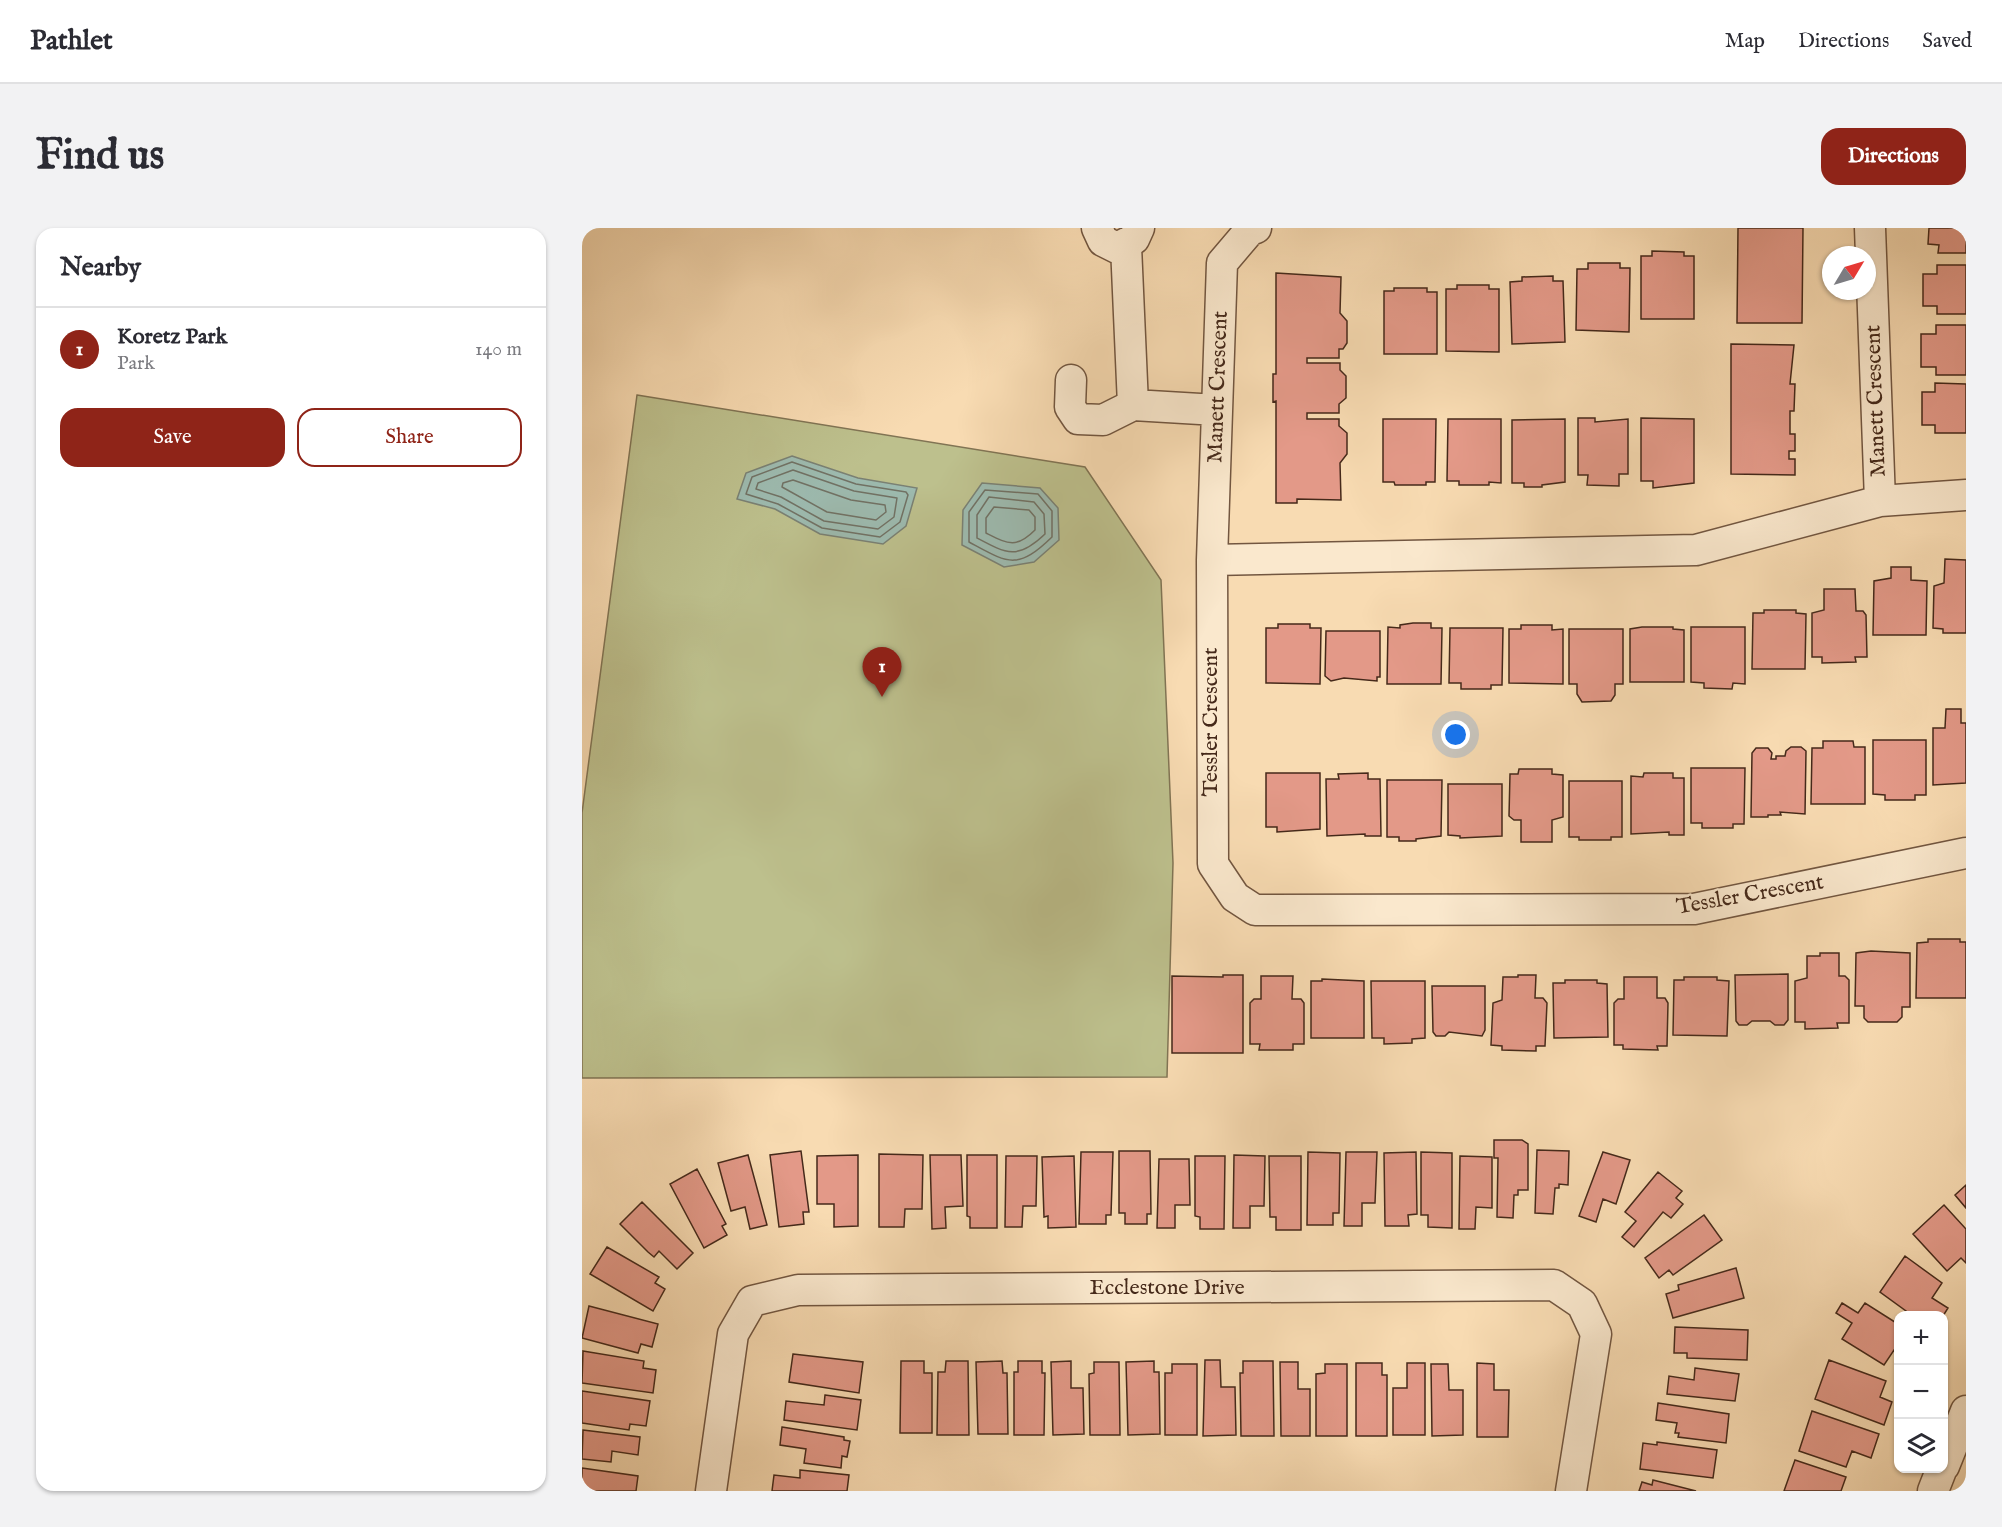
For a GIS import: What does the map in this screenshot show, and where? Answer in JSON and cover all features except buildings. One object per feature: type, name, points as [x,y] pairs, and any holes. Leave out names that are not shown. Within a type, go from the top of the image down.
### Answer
[{"type":"street","points":[[1092,228],[1097,228],[1103,241],[1117,248],[1133,237]]},
{"type":"street","name":"Manett Crescent","points":[[1212,561],[1222,263],[1250,230],[1256,228]]},
{"type":"street","name":"Manett Crescent","points":[[1870,228],[1880,501]]},
{"type":"street","points":[[1133,237],[1133,405]]},
{"type":"street","points":[[1071,380],[1070,407],[1078,419],[1103,420],[1133,405],[1217,410]]},
{"type":"street","points":[[1212,561],[1696,550],[1880,501],[1966,495]]},
{"type":"street","name":"Tessler Crescent","points":[[1212,561],[1213,864],[1235,897],[1256,910],[1694,909],[1966,853]]},
{"type":"street","name":"Ecclestone Drive","points":[[711,1491],[733,1334],[752,1302],[798,1290],[1554,1285],[1582,1304],[1596,1334],[1570,1491]]},
{"type":"street","points":[[1948,1455],[1966,1412]]},
{"type":"street","points":[[1933,1491],[1940,1473]]},
{"type":"green space","points":[[637,395],[1085,467],[1161,580],[1173,863],[1167,1077],[582,1078],[582,813]]},
{"type":"water","points":[[792,456],[858,478],[917,488],[906,526],[883,544],[820,534],[775,509],[737,499],[746,473]]},
{"type":"water","points":[[982,483],[1040,488],[1058,508],[1059,540],[1034,562],[1004,567],[962,545],[963,510]]},
{"type":"place","name":"Koretz Park","points":[[882,697]]}]
